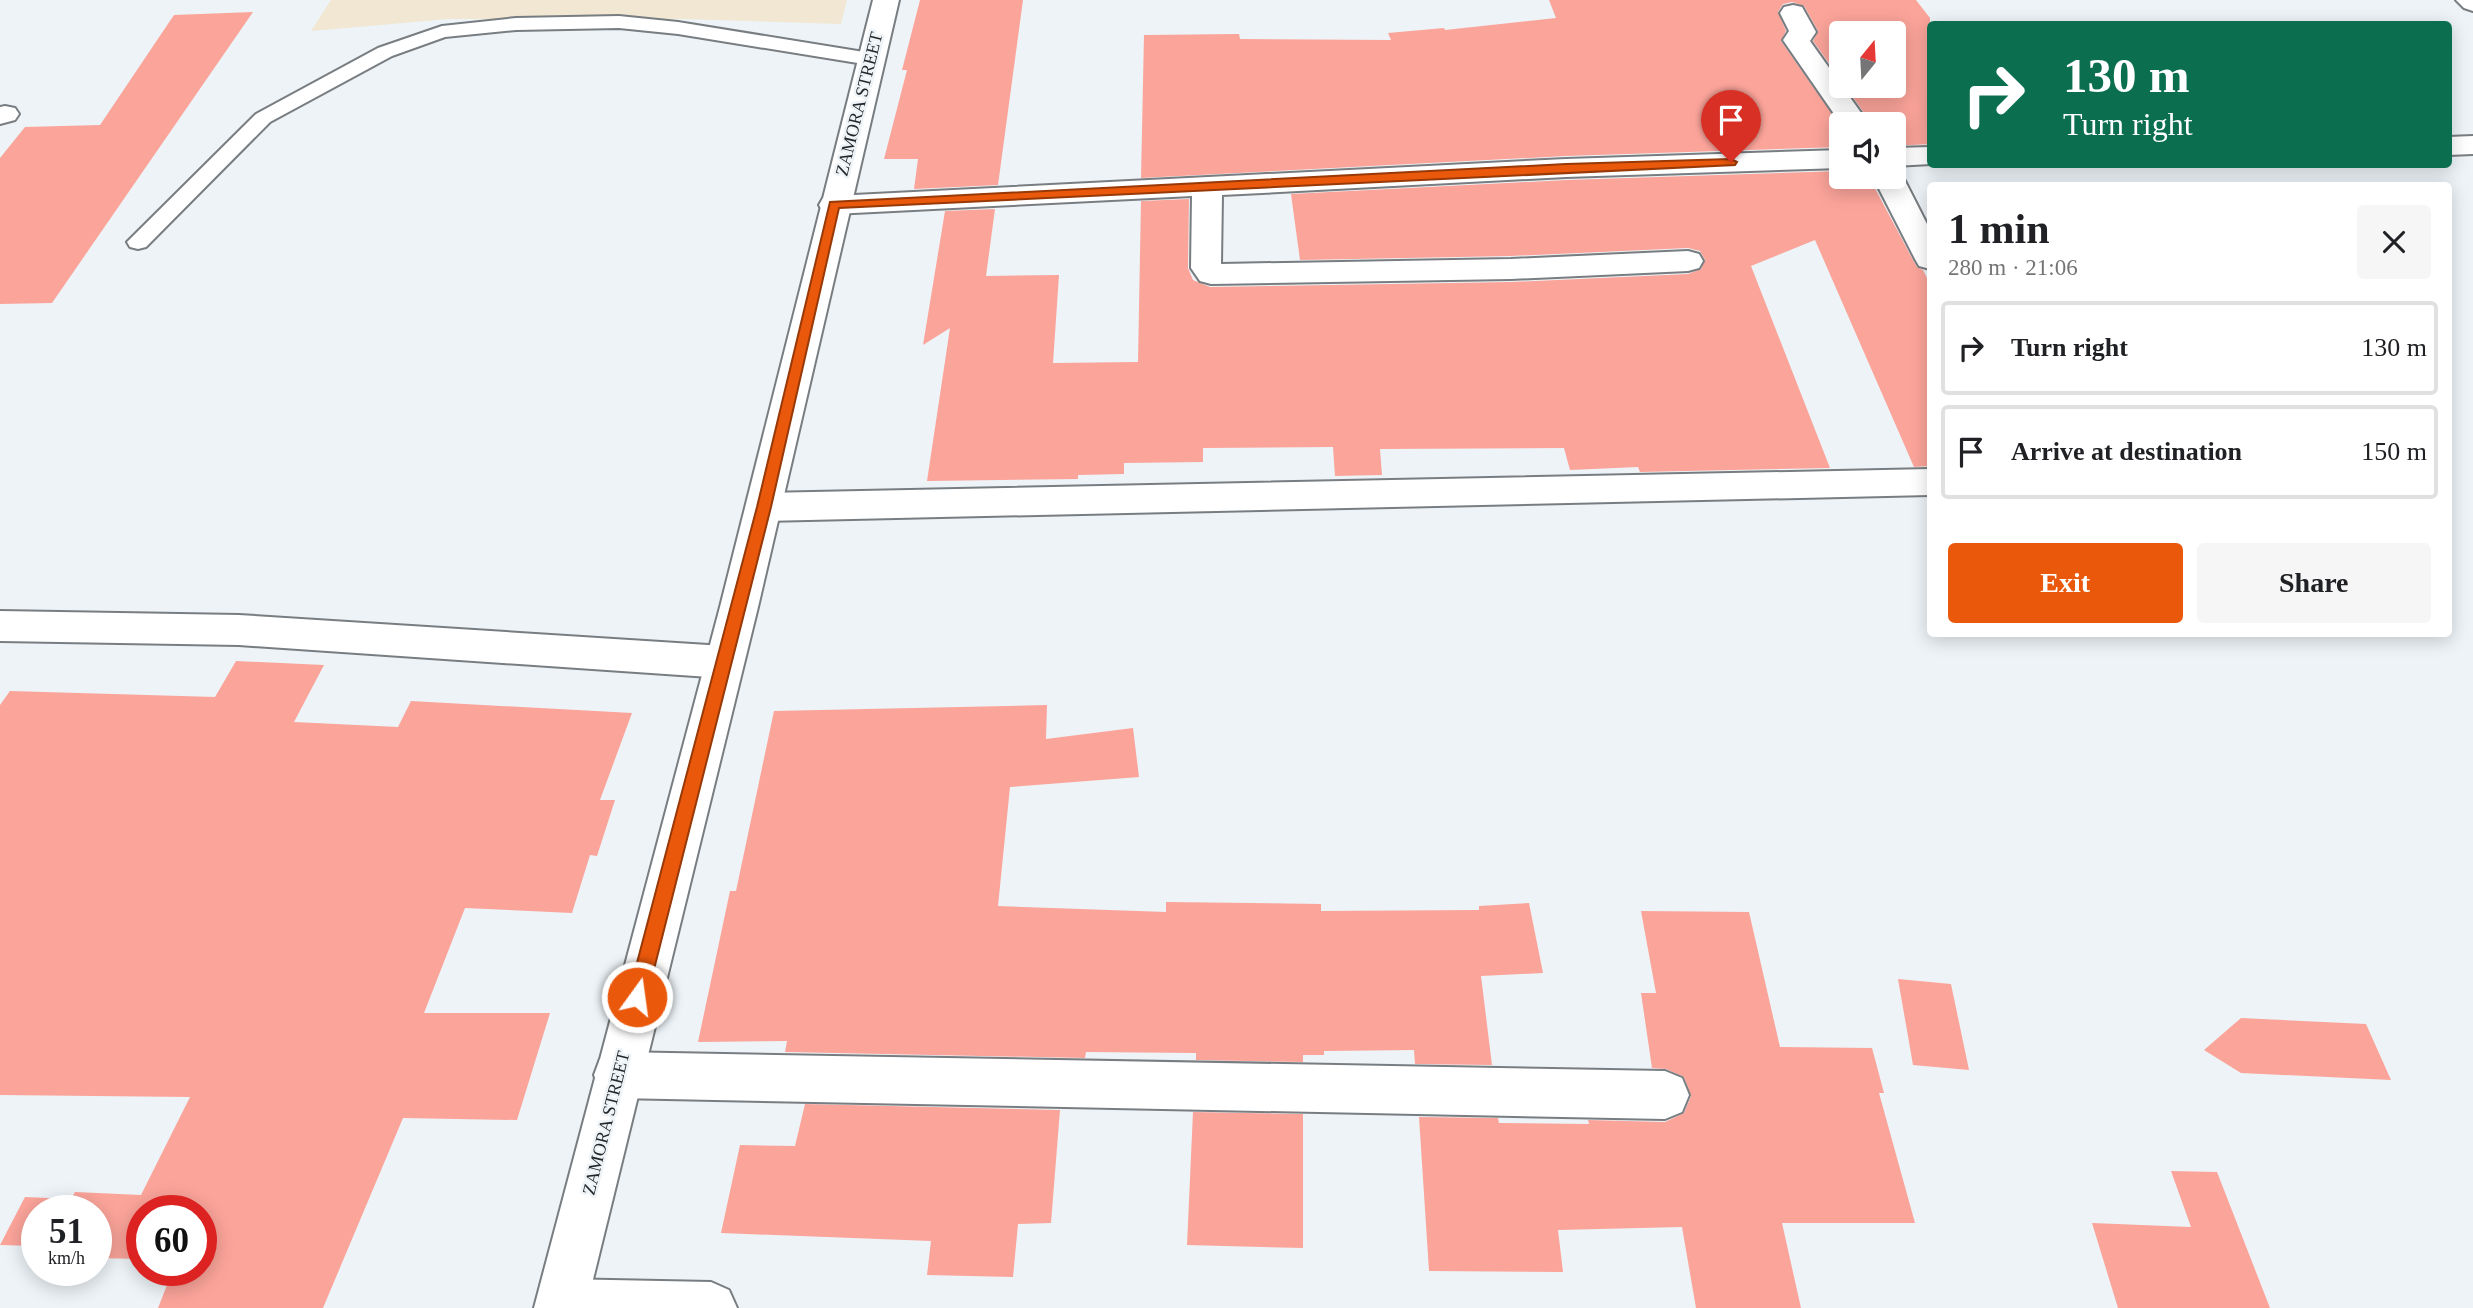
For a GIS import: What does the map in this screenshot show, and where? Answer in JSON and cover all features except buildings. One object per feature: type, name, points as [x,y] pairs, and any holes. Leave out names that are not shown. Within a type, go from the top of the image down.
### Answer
[{"type":"street","name":"ZAMORA STREET","points":[[561,1306],[617,1074],[764,507],[834,205],[886,0]]},
{"type":"street","points":[[1793,13],[1803,32],[1796,40],[1847,112]]},
{"type":"street","points":[[2452,146],[2473,145]]},
{"type":"street","points":[[1906,157],[1927,156]]},
{"type":"street","points":[[834,205],[1566,168],[1829,159]]},
{"type":"street","points":[[1207,188],[1206,268],[1211,274],[1511,269],[1688,261]]},
{"type":"street","points":[[1894,189],[1927,253]]},
{"type":"street","points":[[764,507],[1927,482]]},
{"type":"street","points":[[0,626],[239,629],[724,662]]},
{"type":"street","points":[[617,1074],[1665,1095]]},
{"type":"street","points":[[561,1306],[711,1308]]},
{"type":"lane","points":[[138,242],[263,118],[385,52],[442,32],[516,24],[619,22],[678,28],[870,59]]},
{"type":"shaded area","points":[[331,0],[847,0],[841,24],[684,19],[449,19],[311,31]]},
{"type":"route","points":[[637,997],[764,507],[834,205],[1731,162]]}]
